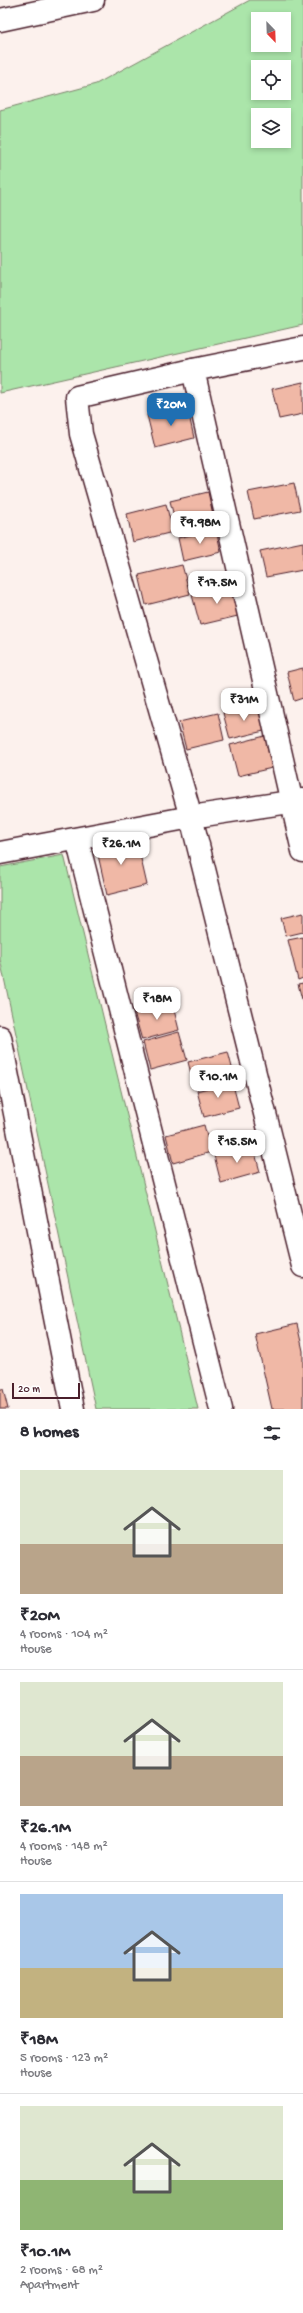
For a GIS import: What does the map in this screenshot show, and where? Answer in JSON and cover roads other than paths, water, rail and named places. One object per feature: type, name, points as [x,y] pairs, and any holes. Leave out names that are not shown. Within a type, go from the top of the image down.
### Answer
[{"type":"street","points":[[0,20],[93,0]]},
{"type":"street","points":[[303,348],[193,370],[77,397],[81,434],[192,817],[303,1266]]},
{"type":"street","points":[[193,370],[297,801],[303,851]]},
{"type":"street","points":[[0,853],[192,817],[297,801]]},
{"type":"street","points":[[77,839],[221,1409]]},
{"type":"street","points":[[0,1037],[73,1409]]}]
